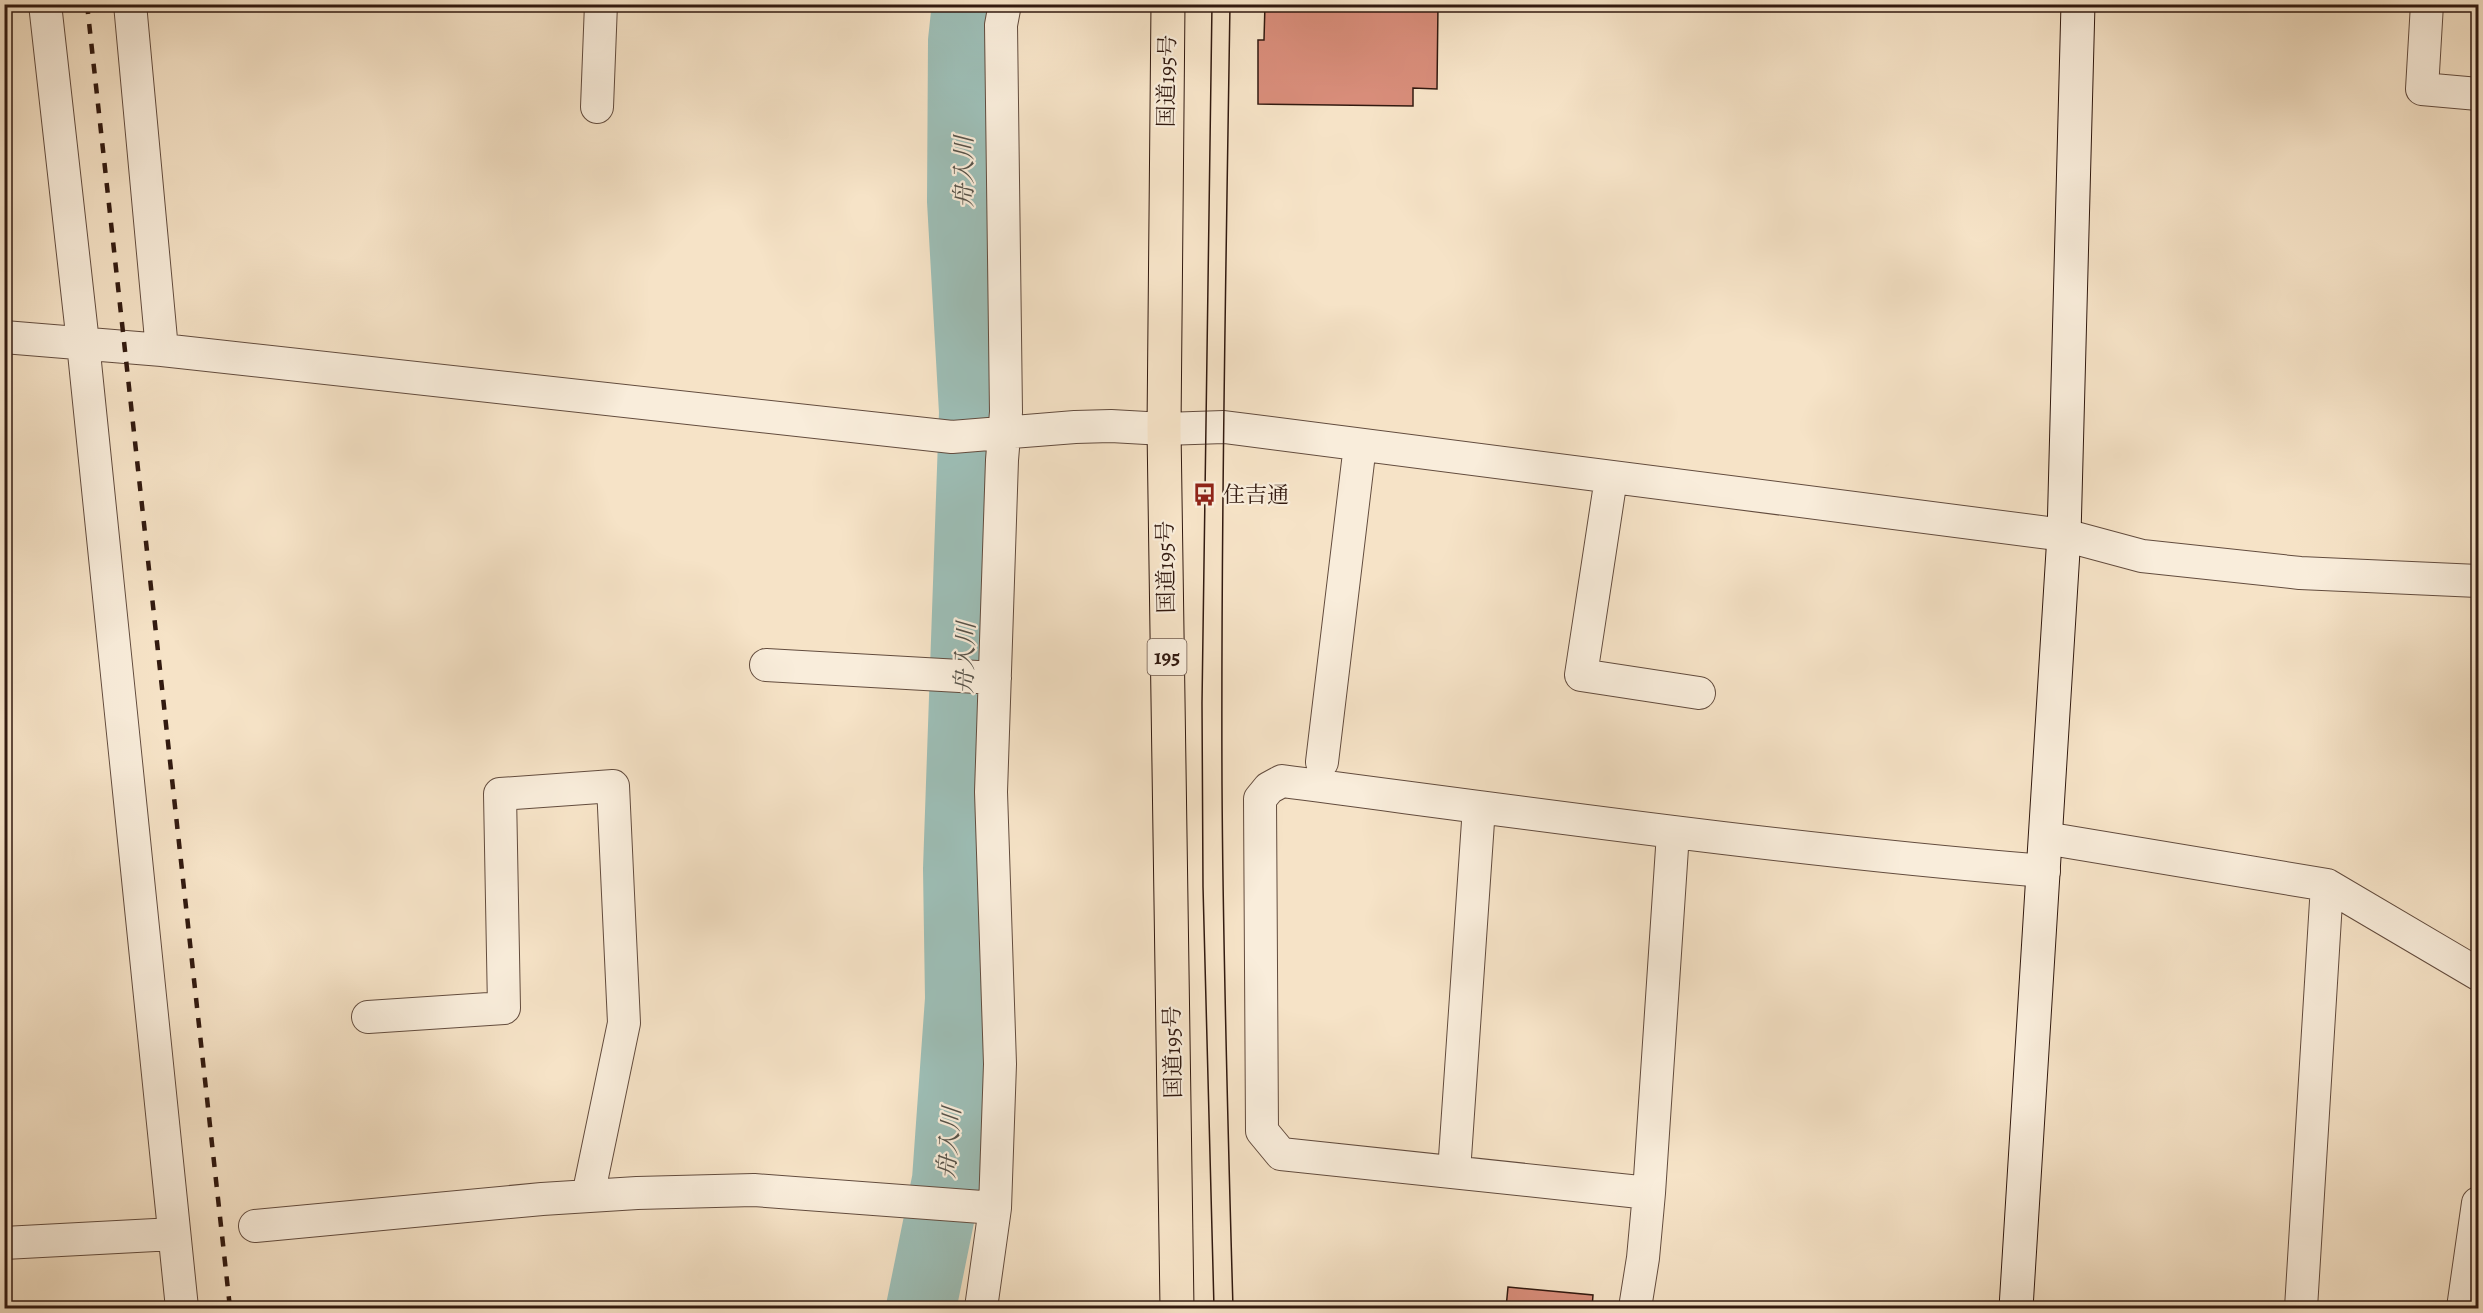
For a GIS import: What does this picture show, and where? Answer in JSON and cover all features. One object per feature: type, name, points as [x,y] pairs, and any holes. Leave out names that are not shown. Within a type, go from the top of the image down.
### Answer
[{"type":"highway","name":"国道195号","points":[[1168,4],[1164,429],[1177,1308]]},
{"type":"street","points":[[45,4],[83,343],[182,1308]]},
{"type":"street","points":[[130,4],[162,350]]},
{"type":"street","points":[[597,107],[601,4]]},
{"type":"street","points":[[981,1308],[986,1207],[1000,1064],[991,792],[998,433],[1006,305],[1001,25],[1005,4]]},
{"type":"street","points":[[2016,1308],[2064,535],[2078,4]]},
{"type":"street","points":[[2427,4],[2422,89],[2478,94]]},
{"type":"street","points":[[4,337],[162,350],[952,437],[1111,426],[1164,429],[1224,427],[2064,535],[2142,556],[2300,573],[2478,581]]},
{"type":"street","points":[[1322,762],[1360,445]]},
{"type":"street","points":[[1611,478],[1581,675],[1699,693]]},
{"type":"street","points":[[766,664],[995,678]]},
{"type":"street","points":[[1649,1193],[1281,1154],[1262,1131],[1260,799],[1269,788],[1282,781],[1673,833],[1883,857],[2043,871]]},
{"type":"street","points":[[368,1017],[504,1008],[500,794],[613,786],[624,1023],[588,1196]]},
{"type":"street","points":[[1454,1172],[1479,807]]},
{"type":"street","points":[[1635,1308],[1643,1258],[1649,1193],[1673,833]]},
{"type":"street","points":[[2046,838],[2327,885],[2478,974]]},
{"type":"street","points":[[2301,1308],[2327,885]]},
{"type":"street","points":[[255,1226],[588,1196],[754,1190],[986,1207]]},
{"type":"street","points":[[2463,1308],[2478,1203]]},
{"type":"street","points":[[4,1243],[174,1234]]},
{"type":"building","points":[[1265,4],[1438,4],[1437,89],[1413,88],[1413,106],[1258,104],[1258,40],[1264,40]]},
{"type":"building","points":[[1508,1287],[1593,1295],[1592,1308],[1506,1308]]},
{"type":"waterway","name":"舟入川","points":[[921,1308],[947,1180],[960,999],[958,869],[974,412],[962,201],[963,41],[967,4]]},
{"type":"tram line","points":[[1212,4],[1202,703],[1203,887],[1214,1308]]},
{"type":"tram line","points":[[1230,4],[1223,491],[1222,784],[1233,1308]]},
{"type":"railway","points":[[87,4],[230,1308]]},
{"type":"place","name":"住吉通","points":[[1205,495]]}]
